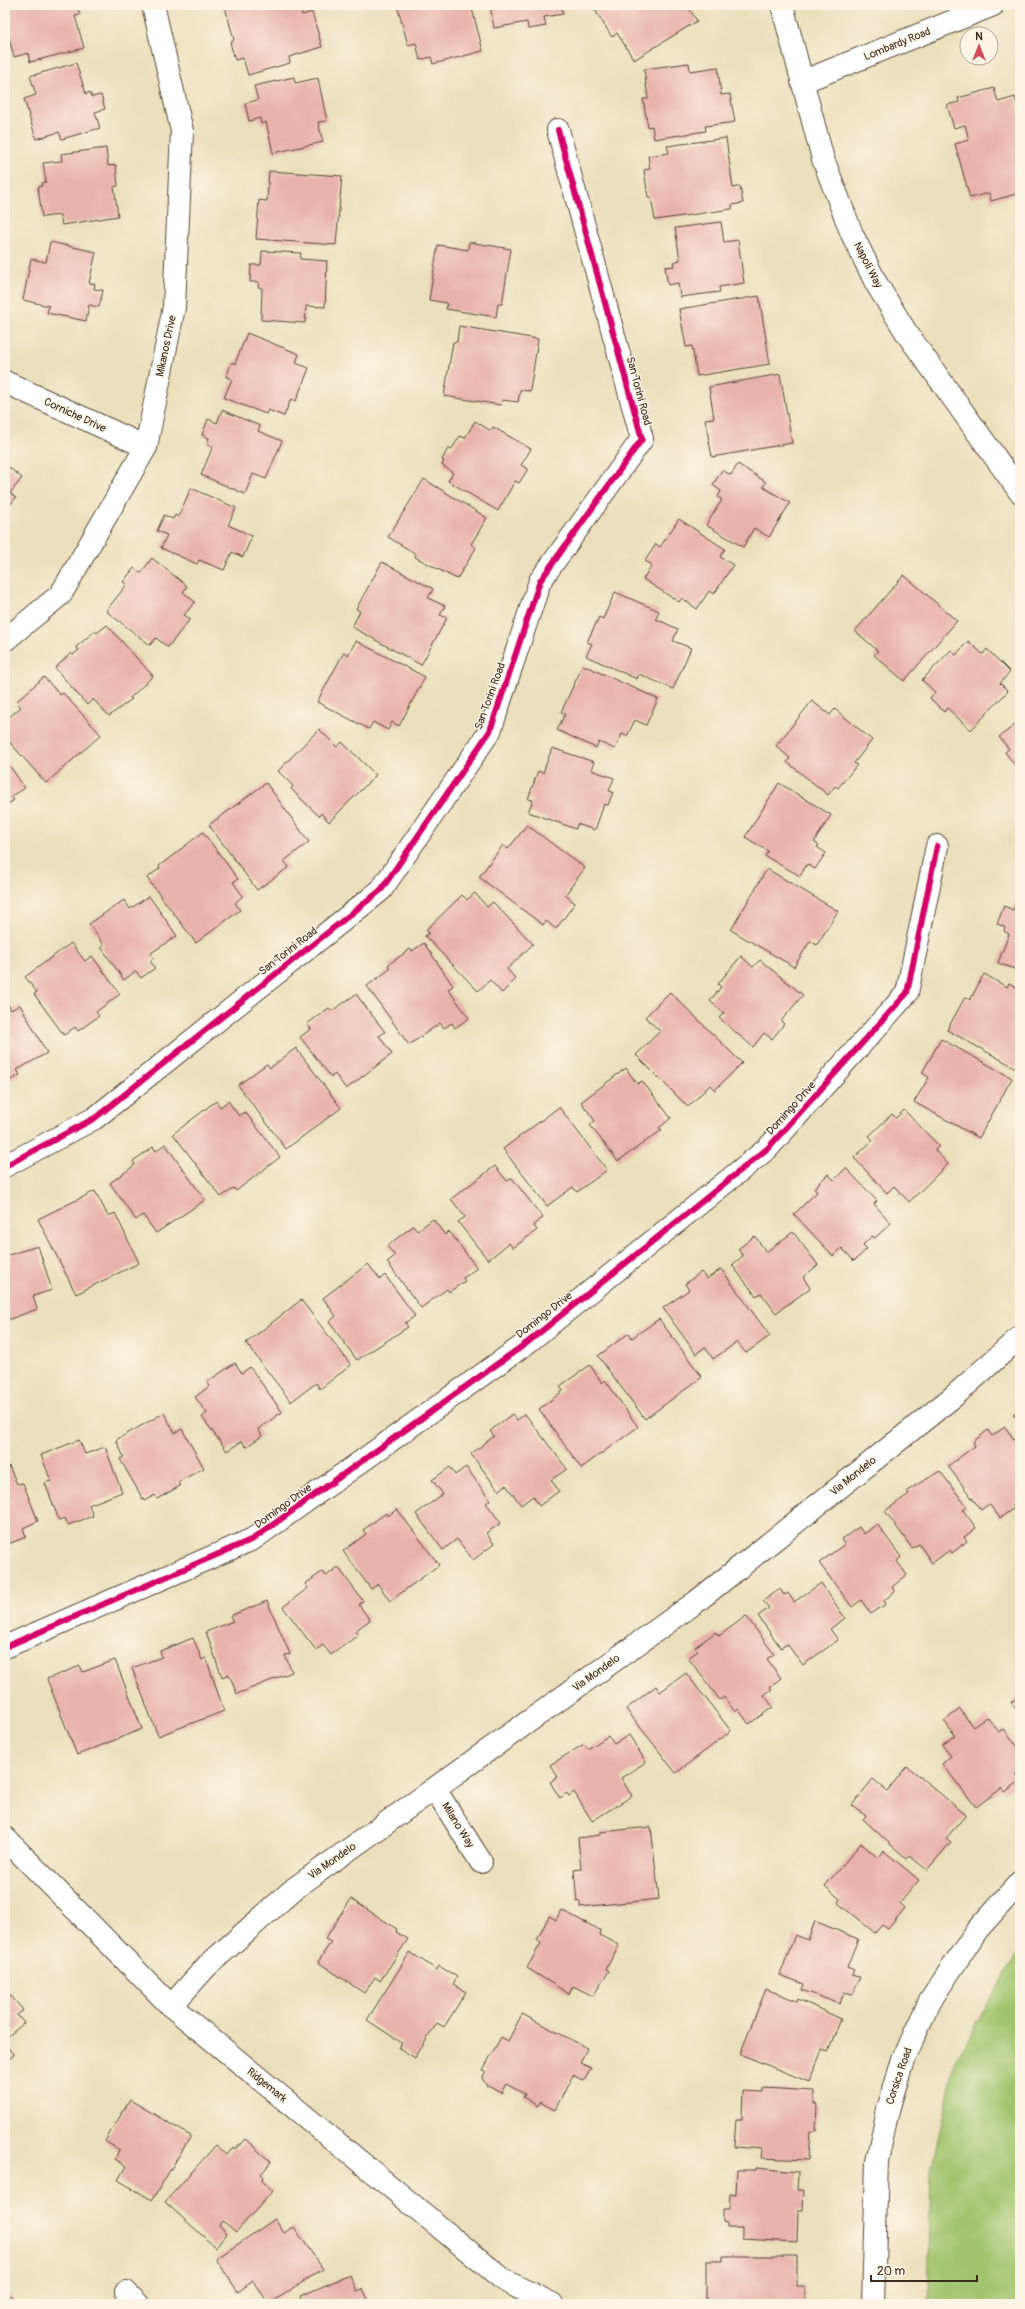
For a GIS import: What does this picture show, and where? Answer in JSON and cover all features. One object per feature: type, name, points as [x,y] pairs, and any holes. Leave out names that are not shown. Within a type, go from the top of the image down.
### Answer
[{"type":"street","name":"Mikanos Drive","points":[[5,640],[61,594],[146,447],[174,307],[182,131],[152,5]]},
{"type":"street","name":"Napoli Way","points":[[782,5],[823,159],[852,234],[876,283],[906,332],[1020,492]]},
{"type":"street","name":"Lombardy Road","points":[[802,82],[993,5]]},
{"type":"street","name":"San Torini Road","points":[[5,1166],[95,1118],[381,890],[490,731],[540,581],[642,439],[558,130]]},
{"type":"street","name":"Corniche Drive","points":[[5,382],[146,447]]},
{"type":"street","name":"Domingo Drive","points":[[5,1647],[253,1539],[528,1342],[768,1148],[907,993],[937,846]]},
{"type":"street","name":"Via Mondelo","points":[[171,2006],[206,1966],[294,1888],[696,1602],[954,1396],[1020,1337]]},
{"type":"street","name":"Milano Way","points":[[435,1789],[481,1862]]},
{"type":"street","name":"Ridgemark","points":[[7,1844],[171,2006],[505,2281],[552,2304]]},
{"type":"street","name":"Corsica Road","points":[[873,2304],[877,2161],[888,2110],[903,2059],[930,2001],[977,1930],[1020,1882]]},
{"type":"green space","points":[[1020,1951],[1020,2304],[928,2304],[931,2171],[956,2058],[1016,1955]]},
{"type":"building","points":[[5,5],[77,5],[80,15],[75,16],[84,48],[30,62],[28,53],[14,57],[5,23]]},
{"type":"building","points":[[230,5],[299,5],[302,15],[312,12],[322,47],[289,57],[290,63],[248,75],[243,58],[235,60],[230,42],[234,40],[225,7]]},
{"type":"building","points":[[397,5],[471,5],[483,51],[433,64],[431,57],[420,60],[416,43],[408,45]]},
{"type":"building","points":[[490,5],[561,5],[563,14],[544,17],[546,26],[528,29],[527,22],[494,28]]},
{"type":"building","points":[[592,5],[687,5],[697,21],[634,60],[617,33],[612,37]]},
{"type":"building","points":[[76,63],[86,94],[90,92],[92,97],[101,95],[105,109],[95,112],[100,128],[62,139],[59,132],[36,139],[24,99],[36,95],[30,76]]},
{"type":"building","points":[[689,63],[690,71],[718,67],[721,95],[730,94],[735,122],[705,126],[706,131],[654,139],[652,126],[648,127],[643,99],[648,99],[644,69]]},
{"type":"building","points":[[294,77],[295,83],[318,78],[327,121],[318,122],[323,142],[273,153],[266,122],[261,124],[260,118],[249,121],[245,103],[258,100],[254,86]]},
{"type":"building","points":[[994,88],[998,102],[1015,97],[1020,116],[1020,193],[991,201],[989,193],[970,198],[955,144],[969,140],[965,125],[954,128],[947,105],[959,102],[958,98]]},
{"type":"building","points":[[726,138],[733,188],[740,186],[743,203],[732,205],[732,209],[655,220],[651,197],[648,197],[644,170],[650,169],[648,156],[669,153],[667,146]]},
{"type":"building","points":[[106,148],[108,166],[116,165],[118,186],[114,187],[118,216],[62,225],[60,215],[42,217],[38,187],[42,186],[42,183],[46,182],[43,163],[62,161],[61,154]]},
{"type":"building","points":[[269,171],[342,176],[336,245],[256,239],[259,200],[267,201]]},
{"type":"building","points":[[721,222],[724,242],[738,240],[744,283],[719,287],[720,292],[680,297],[678,283],[668,285],[665,267],[674,266],[673,262],[680,260],[675,228]]},
{"type":"building","points":[[50,242],[96,252],[89,283],[95,284],[94,289],[103,290],[99,307],[89,305],[86,321],[47,313],[49,306],[23,300],[31,259],[46,262]]},
{"type":"building","points":[[469,242],[511,249],[502,304],[498,304],[496,317],[446,309],[447,303],[429,300],[438,245],[468,250]]},
{"type":"building","points":[[262,251],[301,253],[300,259],[327,261],[325,307],[306,306],[305,323],[261,320],[262,288],[258,287],[259,282],[250,282],[251,265],[261,265]]},
{"type":"building","points":[[759,296],[770,364],[697,376],[692,346],[686,347],[679,309]]},
{"type":"building","points":[[459,326],[538,339],[530,391],[520,390],[518,402],[502,400],[501,405],[444,396],[453,342],[457,342]]},
{"type":"building","points":[[247,333],[299,354],[296,363],[309,368],[296,401],[291,399],[284,416],[268,410],[266,414],[224,398],[232,379],[226,377],[232,362],[235,364]]},
{"type":"building","points":[[780,374],[792,443],[712,457],[705,419],[714,418],[709,387]]},
{"type":"building","points":[[222,410],[260,426],[258,431],[282,441],[266,479],[253,474],[245,494],[201,475],[213,446],[207,444],[209,438],[202,435],[208,419],[217,423]]},
{"type":"building","points":[[475,421],[491,431],[493,427],[531,449],[521,465],[528,469],[519,483],[515,481],[498,511],[448,481],[453,473],[442,465],[444,461],[442,460],[448,448],[451,450],[460,436],[465,438]]},
{"type":"building","points":[[5,464],[22,478],[10,493],[16,498],[5,510]]},
{"type":"building","points":[[738,464],[766,482],[763,487],[790,503],[769,537],[754,528],[743,547],[706,525],[722,500],[718,497],[721,491],[713,485],[722,470],[731,475]]},
{"type":"building","points":[[424,479],[487,518],[471,544],[476,548],[457,579],[415,557],[416,554],[388,537]]},
{"type":"building","points":[[191,488],[236,508],[228,525],[252,536],[243,557],[232,552],[224,570],[199,560],[197,564],[161,548],[167,535],[157,531],[164,515],[173,519],[175,515],[178,517]]},
{"type":"building","points":[[679,519],[725,549],[720,557],[733,565],[714,594],[709,591],[697,609],[682,598],[679,602],[643,579],[652,565],[645,561],[656,544],[660,547]]},
{"type":"building","points":[[152,558],[187,586],[183,592],[195,602],[184,615],[190,619],[168,647],[156,638],[150,645],[106,611],[127,584],[123,582],[134,568],[141,573]]},
{"type":"building","points":[[382,562],[433,589],[428,598],[445,606],[440,615],[447,618],[421,665],[352,627],[360,611],[356,609]]},
{"type":"building","points":[[904,575],[957,621],[904,681],[874,655],[878,651],[855,631]]},
{"type":"building","points":[[615,592],[659,611],[656,619],[678,629],[673,641],[691,648],[673,689],[639,674],[637,679],[586,656],[592,644],[587,642],[599,617],[603,619]]},
{"type":"building","points":[[107,625],[153,676],[130,698],[132,699],[109,716],[93,699],[87,705],[55,668],[71,653],[73,655],[79,650],[76,647],[95,631],[97,633]]},
{"type":"building","points":[[356,641],[425,677],[399,726],[392,722],[388,730],[373,722],[369,729],[317,702],[344,652],[348,655]]},
{"type":"building","points":[[968,641],[983,654],[987,649],[1010,672],[1000,683],[1008,691],[971,730],[947,708],[944,712],[930,698],[935,692],[922,680],[951,650],[956,655]]},
{"type":"building","points":[[583,665],[658,699],[646,725],[635,720],[627,736],[622,734],[615,749],[599,742],[596,748],[557,730],[565,714],[561,712]]},
{"type":"building","points":[[44,677],[60,695],[63,693],[101,735],[46,783],[5,737],[5,721],[21,707],[16,702]]},
{"type":"building","points":[[812,701],[830,715],[835,709],[872,740],[854,763],[857,765],[838,788],[835,786],[828,795],[787,762],[790,758],[776,746]]},
{"type":"building","points":[[1020,721],[1020,768],[1018,769],[1005,752],[1009,749],[999,737]]},
{"type":"building","points":[[319,729],[337,747],[342,742],[376,775],[329,822],[321,813],[319,816],[291,789],[293,786],[278,771]]},
{"type":"building","points":[[552,748],[594,762],[591,770],[614,778],[609,791],[613,792],[608,805],[604,804],[595,830],[577,824],[576,829],[528,812],[533,800],[528,799],[538,771],[543,773]]},
{"type":"building","points":[[5,759],[25,788],[11,797],[14,800],[5,806]]},
{"type":"building","points":[[266,783],[309,842],[284,861],[289,867],[257,890],[209,825]]},
{"type":"building","points":[[779,783],[831,815],[814,842],[819,845],[817,847],[826,853],[815,869],[807,864],[800,876],[765,856],[768,851],[745,837]]},
{"type":"building","points":[[527,825],[585,868],[565,895],[575,903],[556,929],[546,921],[543,925],[479,877],[503,845],[508,849]]},
{"type":"building","points":[[203,832],[238,879],[233,882],[243,896],[235,903],[240,910],[196,943],[147,878],[160,868],[159,866]]},
{"type":"building","points":[[767,869],[838,911],[817,945],[810,941],[794,967],[731,930]]},
{"type":"building","points":[[475,893],[487,907],[493,902],[533,944],[507,969],[516,979],[502,993],[490,980],[478,991],[425,936],[429,933],[426,930],[462,895],[467,900]]},
{"type":"building","points":[[149,896],[177,936],[151,953],[154,958],[150,961],[155,968],[141,978],[136,971],[124,980],[101,947],[104,945],[89,924],[124,900],[130,909]]},
{"type":"building","points":[[1018,897],[1020,898],[1020,971],[998,963],[1009,934],[1004,931],[1005,927],[997,924],[1004,906],[1013,910]]},
{"type":"building","points":[[71,943],[85,961],[92,956],[120,994],[96,1012],[99,1016],[78,1031],[75,1027],[64,1035],[34,994],[37,992],[25,977]]},
{"type":"building","points":[[424,943],[453,986],[448,989],[469,1018],[455,1028],[452,1023],[444,1028],[440,1023],[409,1045],[367,986],[390,969],[388,965],[410,949],[412,951]]},
{"type":"building","points":[[741,956],[753,967],[760,960],[803,995],[781,1021],[784,1024],[772,1039],[764,1033],[753,1047],[719,1018],[724,1013],[710,1001],[721,987],[718,984]]},
{"type":"building","points":[[984,974],[1007,987],[1009,983],[1020,989],[1020,1061],[1016,1068],[947,1030],[965,997],[970,1000]]},
{"type":"building","points":[[670,992],[742,1063],[715,1090],[710,1085],[688,1107],[636,1055],[660,1031],[645,1017]]},
{"type":"building","points":[[356,994],[385,1032],[379,1036],[392,1054],[346,1089],[335,1074],[331,1077],[300,1037],[311,1029],[307,1024],[329,1008],[332,1011]]},
{"type":"building","points":[[5,998],[11,1010],[20,1005],[47,1053],[17,1070],[20,1075],[5,1083]]},
{"type":"building","points":[[941,1039],[1012,1078],[979,1138],[914,1102],[929,1077],[922,1073]]},
{"type":"building","points":[[296,1048],[341,1108],[286,1149],[238,1085],[267,1064],[270,1068]]},
{"type":"building","points":[[626,1068],[637,1084],[642,1081],[671,1118],[659,1128],[662,1130],[618,1161],[590,1125],[595,1121],[581,1102]]},
{"type":"building","points":[[216,1101],[220,1107],[228,1101],[239,1116],[245,1112],[280,1157],[236,1191],[234,1188],[221,1197],[173,1134]]},
{"type":"building","points":[[559,1107],[607,1170],[577,1192],[573,1187],[547,1206],[503,1149]]},
{"type":"building","points":[[904,1110],[939,1146],[935,1150],[948,1164],[909,1202],[894,1186],[887,1193],[854,1158],[873,1140],[869,1136],[892,1114],[896,1118]]},
{"type":"building","points":[[165,1144],[205,1200],[156,1233],[143,1215],[136,1220],[110,1183],[135,1165],[133,1161],[153,1147],[156,1151]]},
{"type":"building","points":[[495,1166],[507,1181],[512,1178],[543,1218],[533,1225],[537,1230],[513,1248],[509,1243],[488,1260],[458,1222],[465,1217],[451,1199]]},
{"type":"building","points":[[846,1168],[877,1201],[874,1204],[891,1223],[875,1238],[872,1236],[863,1245],[867,1249],[854,1261],[842,1248],[833,1256],[794,1214],[817,1192],[814,1188],[828,1174],[834,1180]]},
{"type":"building","points":[[95,1191],[108,1216],[115,1213],[139,1263],[76,1294],[38,1219]]},
{"type":"building","points":[[433,1219],[445,1235],[449,1231],[477,1268],[463,1278],[465,1281],[449,1292],[447,1289],[421,1308],[387,1262],[395,1256],[387,1246],[413,1226],[417,1231]]},
{"type":"building","points":[[793,1232],[818,1265],[803,1277],[810,1288],[776,1313],[761,1293],[756,1296],[732,1265],[743,1256],[738,1249],[755,1236],[766,1252]]},
{"type":"building","points":[[38,1246],[52,1290],[33,1296],[37,1309],[5,1321],[5,1256]]},
{"type":"building","points":[[368,1264],[380,1279],[385,1275],[415,1316],[405,1323],[408,1327],[357,1360],[329,1322],[336,1316],[323,1298]]},
{"type":"building","points":[[721,1269],[770,1336],[746,1353],[737,1342],[713,1359],[705,1347],[696,1354],[663,1308],[689,1290],[685,1284],[701,1272],[707,1279]]},
{"type":"building","points":[[301,1300],[351,1365],[320,1389],[316,1383],[291,1402],[246,1343]]},
{"type":"building","points":[[659,1319],[702,1377],[645,1419],[598,1356],[629,1333],[632,1338]]},
{"type":"building","points":[[235,1363],[242,1373],[250,1367],[282,1412],[258,1429],[262,1436],[246,1447],[242,1441],[227,1451],[202,1417],[207,1413],[195,1397],[210,1386],[207,1382]]},
{"type":"building","points":[[590,1365],[602,1383],[605,1380],[638,1427],[581,1468],[539,1409],[563,1391],[560,1386]]},
{"type":"building","points":[[1020,1409],[1020,1424],[1013,1414]]},
{"type":"building","points":[[164,1413],[175,1433],[182,1429],[204,1468],[178,1482],[180,1486],[157,1499],[155,1495],[144,1501],[120,1459],[124,1457],[116,1440]]},
{"type":"building","points":[[512,1414],[517,1420],[525,1414],[567,1469],[551,1480],[559,1491],[539,1506],[533,1496],[521,1505],[506,1485],[499,1491],[471,1454],[494,1436],[490,1431]]},
{"type":"building","points":[[1005,1427],[1020,1447],[1020,1498],[1012,1504],[1014,1508],[1000,1518],[989,1504],[981,1510],[948,1466],[975,1446],[973,1442],[988,1430],[992,1436]]},
{"type":"building","points":[[79,1440],[85,1454],[105,1447],[122,1492],[89,1505],[93,1516],[68,1525],[65,1518],[59,1520],[45,1483],[51,1481],[41,1455]]},
{"type":"building","points":[[9,1466],[17,1484],[23,1483],[38,1521],[23,1528],[26,1537],[8,1544],[7,1540],[5,1541],[5,1468]]},
{"type":"building","points":[[450,1467],[455,1475],[466,1467],[490,1500],[486,1503],[501,1523],[486,1533],[494,1544],[473,1560],[457,1539],[443,1550],[416,1514],[443,1494],[432,1480]]},
{"type":"building","points":[[940,1471],[967,1507],[963,1510],[976,1528],[964,1537],[967,1541],[952,1553],[950,1550],[932,1563],[919,1544],[912,1548],[885,1511],[909,1494],[907,1491]]},
{"type":"building","points":[[397,1509],[439,1565],[390,1601],[378,1584],[371,1589],[343,1551],[366,1534],[363,1530],[386,1513],[388,1516]]},
{"type":"building","points":[[877,1524],[901,1557],[897,1561],[907,1575],[892,1587],[895,1592],[884,1600],[886,1604],[871,1614],[861,1600],[852,1607],[819,1563],[845,1544],[842,1539],[859,1527],[864,1534]]},
{"type":"building","points":[[338,1567],[363,1601],[359,1605],[370,1620],[355,1631],[358,1635],[331,1655],[323,1645],[316,1650],[283,1607],[308,1588],[305,1584],[322,1572],[326,1576]]},
{"type":"building","points":[[821,1583],[845,1618],[830,1629],[838,1640],[803,1665],[787,1644],[781,1648],[758,1616],[769,1608],[763,1601],[780,1589],[784,1595],[788,1593],[794,1602]]},
{"type":"building","points":[[267,1601],[290,1654],[285,1655],[292,1672],[237,1694],[229,1674],[222,1677],[206,1632],[233,1621],[230,1616]]},
{"type":"building","points":[[746,1616],[774,1654],[767,1659],[781,1678],[770,1687],[772,1689],[764,1695],[773,1707],[749,1724],[738,1709],[735,1712],[724,1697],[720,1700],[688,1658],[698,1651],[695,1647],[716,1632],[719,1636]]},
{"type":"building","points":[[193,1638],[202,1660],[206,1658],[224,1711],[158,1736],[132,1668],[162,1657],[160,1651]]},
{"type":"building","points":[[115,1660],[142,1729],[77,1755],[47,1679],[80,1666],[83,1672]]},
{"type":"building","points":[[686,1673],[731,1731],[676,1773],[626,1709],[656,1686],[660,1692]]},
{"type":"building","points":[[1020,1696],[1020,1715],[1011,1702]]},
{"type":"building","points":[[960,1709],[973,1727],[987,1717],[999,1732],[1004,1729],[1020,1750],[1020,1770],[1016,1773],[1020,1781],[1005,1792],[1002,1788],[976,1807],[942,1764],[951,1756],[942,1745],[955,1736],[944,1721]]},
{"type":"building","points":[[629,1735],[646,1762],[621,1778],[632,1796],[592,1821],[574,1792],[569,1796],[567,1793],[560,1798],[550,1782],[558,1777],[550,1765],[584,1744],[588,1749],[608,1736],[614,1744]]},
{"type":"building","points":[[907,1766],[966,1815],[946,1838],[951,1842],[927,1870],[910,1856],[907,1859],[863,1819],[866,1816],[852,1805],[873,1779],[887,1791]]},
{"type":"building","points":[[651,1827],[659,1899],[580,1907],[580,1901],[577,1902],[574,1870],[581,1869],[578,1838],[600,1835],[600,1832]]},
{"type":"building","points":[[861,1843],[878,1858],[884,1851],[919,1880],[900,1903],[905,1908],[888,1929],[882,1925],[875,1933],[838,1903],[840,1899],[825,1886]]},
{"type":"building","points":[[351,1899],[397,1929],[396,1932],[408,1939],[380,1981],[375,1977],[364,1993],[318,1962],[331,1942],[325,1939]]},
{"type":"building","points":[[561,1910],[600,1930],[599,1935],[619,1945],[606,1969],[609,1971],[593,1996],[573,1986],[569,1994],[527,1968],[541,1943],[537,1940],[549,1916],[556,1920]]},
{"type":"building","points":[[815,1921],[858,1939],[847,1967],[854,1970],[852,1974],[860,1977],[853,1994],[844,1992],[840,2004],[802,1990],[804,1984],[780,1975],[795,1935],[808,1940]]},
{"type":"building","points":[[410,1952],[437,1970],[439,1966],[457,1977],[453,1984],[466,1992],[444,2027],[437,2023],[415,2058],[399,2048],[402,2043],[367,2020]]},
{"type":"building","points":[[5,1989],[23,2010],[17,2015],[24,2023],[5,2039]]},
{"type":"building","points":[[766,1989],[797,2001],[798,1999],[841,2019],[828,2052],[822,2050],[809,2082],[740,2054]]},
{"type":"building","points":[[522,2014],[587,2048],[580,2063],[591,2068],[584,2081],[573,2075],[555,2110],[540,2102],[538,2106],[523,2097],[525,2094],[506,2084],[501,2093],[486,2085],[482,2078],[486,2071],[483,2070],[501,2037],[508,2041]]},
{"type":"building","points":[[5,2044],[14,2055],[5,2062]]},
{"type":"building","points":[[764,2088],[814,2091],[814,2104],[817,2104],[816,2131],[810,2131],[808,2160],[761,2158],[762,2149],[734,2147],[736,2119],[742,2119],[743,2091],[764,2092]]},
{"type":"building","points":[[130,2100],[191,2136],[152,2200],[118,2180],[126,2166],[115,2159],[119,2150],[105,2141]]},
{"type":"building","points":[[245,2139],[271,2162],[261,2174],[264,2177],[261,2180],[273,2191],[236,2232],[223,2221],[219,2226],[227,2234],[215,2247],[165,2202],[216,2145],[227,2155],[233,2148],[235,2150]]},
{"type":"building","points":[[756,2168],[798,2172],[797,2190],[804,2190],[803,2210],[798,2210],[797,2242],[742,2239],[742,2228],[727,2228],[727,2224],[723,2223],[723,2209],[729,2209],[730,2194],[736,2195],[737,2170],[756,2170]]},
{"type":"building","points":[[275,2219],[284,2233],[294,2227],[323,2269],[269,2304],[253,2281],[238,2292],[216,2259]]},
{"type":"building","points":[[723,2256],[797,2256],[797,2286],[805,2286],[805,2304],[706,2304],[706,2261],[723,2261]]},
{"type":"building","points":[[350,2275],[357,2291],[363,2289],[370,2304],[304,2304],[300,2296]]},
{"type":"building","points":[[5,2292],[14,2299],[10,2304],[5,2304]]},
{"type":"cycle path","points":[[5,1166],[95,1118],[381,890],[490,731],[540,581],[642,439],[558,130]]},
{"type":"cycle path","points":[[5,1647],[253,1539],[528,1342],[768,1148],[907,993],[937,846]]}]
